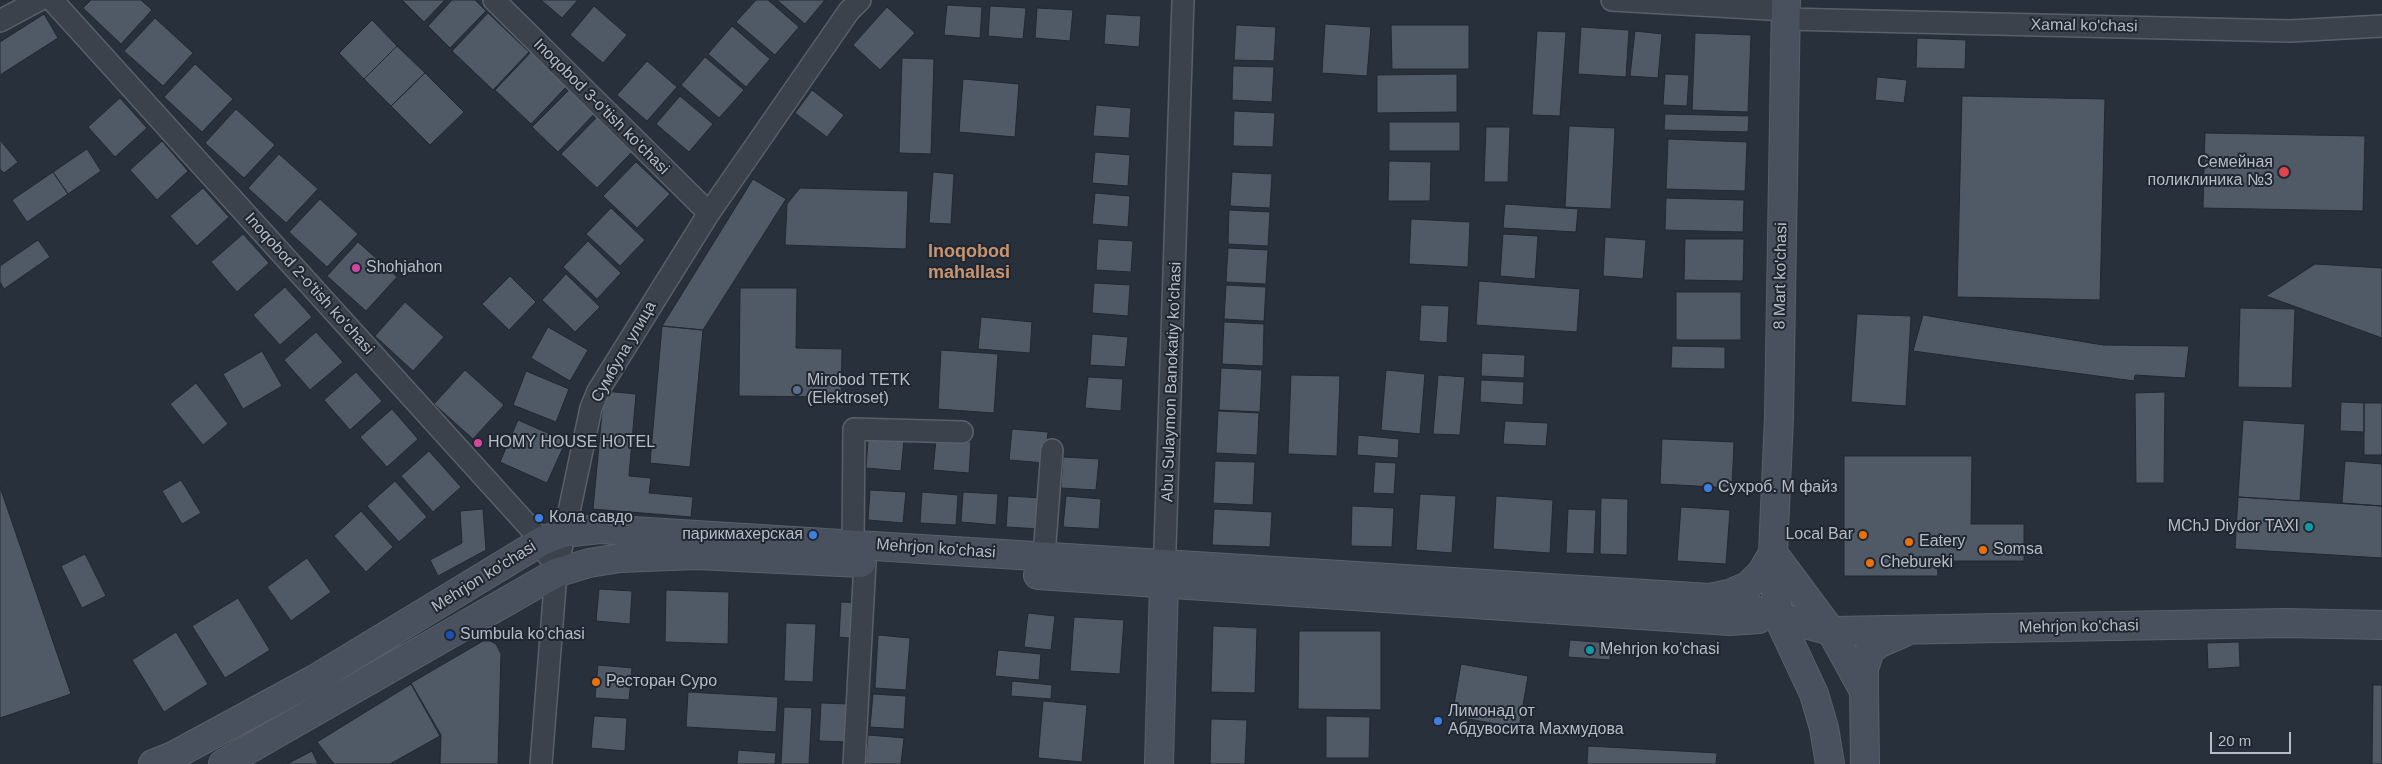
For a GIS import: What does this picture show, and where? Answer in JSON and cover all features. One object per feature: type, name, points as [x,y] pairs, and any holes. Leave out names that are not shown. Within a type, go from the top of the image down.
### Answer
[{"type":"main road","name":"8 Mart ko'chasi","points":[[1786,10],[1779,417],[1774,553],[1778,617],[1814,694],[1824,728],[1830,764]]},
{"type":"main road","name":"Mehrjon ko'chasi","points":[[153,764],[173,756],[315,679],[552,537],[600,529],[634,529],[859,554],[1165,573],[1710,598],[1831,630],[2285,623],[2382,625]]},
{"type":"main road","points":[[1710,598],[1729,594],[1748,586],[1762,572],[1774,553],[1831,630],[1864,691]]},
{"type":"main road","name":"Mehrjon ko'chasi","points":[[223,764],[556,573],[589,563],[620,558],[696,555],[859,554],[1044,556],[1165,573],[1730,621],[1778,617]]},
{"type":"main road","name":"Abu Sulaymon Banokatiy ko'chasi","points":[[1159,764],[1165,573]]},
{"type":"main road","points":[[1865,764],[1864,669],[1870,650],[1880,643],[1911,630]]},
{"type":"street","points":[[0,21],[39,0]]},
{"type":"street","name":"Inoqobod 2-o'tish ko'chasi","points":[[52,0],[552,537],[556,573]]},
{"type":"street","name":"Inoqobod 3-o'tish ko'chasi","points":[[494,0],[708,213]]},
{"type":"street","name":"Сумбула улица","points":[[552,537],[591,408],[598,392],[708,213],[849,11],[860,0]]},
{"type":"street","name":"Abu Sulaymon Banokatiy ko'chasi","points":[[1165,573],[1183,0]]},
{"type":"street","points":[[1612,0],[1786,10]]},
{"type":"street","name":"Xamal ko'chasi","points":[[1786,10],[2290,31],[2382,26]]},
{"type":"street","points":[[854,764],[859,554],[854,429],[962,432]]},
{"type":"street","points":[[1044,556],[1052,450]]},
{"type":"street","points":[[541,764],[556,573]]},
{"type":"building","points":[[91,0],[141,0],[152,10],[121,44],[83,8]]},
{"type":"building","points":[[402,0],[445,0],[424,22]]},
{"type":"building","points":[[452,0],[475,0],[486,11],[450,48],[428,26]]},
{"type":"building","points":[[541,0],[578,0],[562,18]]},
{"type":"building","points":[[756,0],[768,0],[799,27],[775,55],[736,22]]},
{"type":"building","points":[[777,0],[825,0],[805,24]]},
{"type":"building","points":[[947,5],[982,7],[980,38],[944,35]]},
{"type":"building","points":[[594,6],[627,35],[603,63],[570,35]]},
{"type":"building","points":[[990,6],[1026,8],[1023,39],[988,36]]},
{"type":"building","points":[[887,7],[915,33],[880,70],[853,45]]},
{"type":"building","points":[[1037,8],[1073,10],[1070,41],[1035,38]]},
{"type":"building","points":[[488,13],[529,52],[493,90],[452,51]]},
{"type":"building","points":[[44,14],[58,38],[0,75],[0,42]]},
{"type":"building","points":[[1106,14],[1141,16],[1139,47],[1104,44]]},
{"type":"building","points":[[155,18],[193,53],[163,86],[124,51]]},
{"type":"building","points":[[372,20],[397,46],[364,79],[339,53]]},
{"type":"building","points":[[1325,24],[1371,27],[1367,76],[1322,73]]},
{"type":"building","points":[[1236,25],[1276,27],[1274,61],[1234,60]]},
{"type":"building","points":[[1391,25],[1469,25],[1469,69],[1392,69]]},
{"type":"building","points":[[732,26],[770,59],[746,87],[708,54]]},
{"type":"building","points":[[1581,27],[1629,30],[1626,77],[1578,74]]},
{"type":"building","points":[[1537,31],[1566,32],[1560,116],[1532,115]]},
{"type":"building","points":[[1635,31],[1662,34],[1658,78],[1630,76]]},
{"type":"building","points":[[1695,33],[1751,35],[1748,112],[1692,110]]},
{"type":"building","points":[[1917,38],[1966,40],[1965,69],[1916,68]]},
{"type":"building","points":[[397,46],[425,73],[391,106],[364,79]]},
{"type":"building","points":[[531,52],[567,86],[531,124],[495,90]]},
{"type":"building","points":[[705,57],[744,90],[719,118],[681,85]]},
{"type":"building","points":[[902,58],[934,59],[931,154],[899,153]]},
{"type":"building","points":[[647,61],[677,87],[647,121],[617,95]]},
{"type":"building","points":[[195,64],[233,99],[202,132],[164,97]]},
{"type":"building","points":[[1233,66],[1274,67],[1272,102],[1232,100]]},
{"type":"building","points":[[425,73],[464,112],[430,145],[391,106]]},
{"type":"building","points":[[1457,74],[1457,112],[1377,113],[1377,75]]},
{"type":"building","points":[[1665,74],[1689,75],[1687,106],[1663,105]]},
{"type":"building","points":[[1877,77],[1907,80],[1904,103],[1875,100]]},
{"type":"building","points":[[963,79],[1019,84],[1015,137],[959,132]]},
{"type":"building","points":[[569,90],[594,114],[558,152],[532,127]]},
{"type":"building","points":[[812,90],[844,115],[827,137],[795,113]]},
{"type":"building","points":[[680,96],[713,124],[689,152],[656,124]]},
{"type":"building","points":[[1962,96],[2105,99],[2100,300],[1957,297]]},
{"type":"building","points":[[120,98],[147,128],[115,157],[88,127]]},
{"type":"building","points":[[1096,105],[1131,108],[1129,138],[1093,136]]},
{"type":"building","points":[[236,109],[275,145],[244,178],[205,143]]},
{"type":"building","points":[[1234,111],[1275,113],[1273,147],[1233,146]]},
{"type":"building","points":[[1665,114],[1749,116],[1748,132],[1664,130]]},
{"type":"building","points":[[597,117],[633,151],[597,188],[561,154]]},
{"type":"building","points":[[1389,122],[1460,122],[1460,151],[1389,151]]},
{"type":"building","points":[[1569,126],[1615,128],[1611,209],[1565,207]]},
{"type":"building","points":[[1486,127],[1510,127],[1508,182],[1484,182]]},
{"type":"building","name":"Семейная поликлиника №3","points":[[2205,133],[2365,136],[2363,211],[2203,208]]},
{"type":"building","points":[[1668,139],[1747,142],[1745,191],[1666,189]]},
{"type":"building","points":[[0,140],[18,162],[4,173],[0,169]]},
{"type":"building","points":[[162,141],[188,171],[157,200],[130,170]]},
{"type":"building","points":[[87,149],[101,171],[68,194],[53,172]]},
{"type":"building","points":[[1095,152],[1130,155],[1128,186],[1092,183]]},
{"type":"building","points":[[279,154],[318,189],[286,223],[248,188]]},
{"type":"building","points":[[1389,161],[1431,162],[1430,201],[1388,201]]},
{"type":"building","points":[[636,162],[670,194],[637,228],[603,196]]},
{"type":"building","points":[[53,172],[68,194],[27,222],[12,200]]},
{"type":"building","points":[[933,172],[954,174],[951,224],[929,223]]},
{"type":"building","points":[[1232,172],[1272,174],[1270,208],[1230,206]]},
{"type":"building","points":[[753,179],[786,199],[703,330],[662,326]]},
{"type":"building","points":[[203,188],[229,217],[197,246],[170,216]]},
{"type":"building","points":[[800,188],[908,191],[906,249],[785,245],[787,204]]},
{"type":"building","points":[[1095,193],[1130,196],[1128,227],[1092,224]]},
{"type":"building","points":[[1666,198],[1744,200],[1743,232],[1665,230]]},
{"type":"building","points":[[320,199],[358,234],[327,267],[289,232]]},
{"type":"building","points":[[1505,204],[1578,209],[1576,232],[1503,228]]},
{"type":"building","points":[[611,208],[645,240],[620,266],[586,234]]},
{"type":"building","points":[[1229,210],[1270,212],[1268,246],[1228,244]]},
{"type":"building","points":[[1411,219],[1470,222],[1468,267],[1409,264]]},
{"type":"building","points":[[243,234],[269,263],[237,292],[211,262]]},
{"type":"building","points":[[1503,234],[1538,236],[1535,279],[1500,276]]},
{"type":"building","points":[[1605,237],[1646,240],[1643,279],[1603,276]]},
{"type":"building","points":[[1098,239],[1133,241],[1131,272],[1096,270]]},
{"type":"building","points":[[1685,239],[1744,239],[1743,281],[1684,280]]},
{"type":"building","points":[[38,240],[50,257],[4,289],[0,282],[0,266]]},
{"type":"building","points":[[588,241],[621,273],[597,299],[563,267]]},
{"type":"building","points":[[358,242],[397,277],[366,311],[327,276]]},
{"type":"building","points":[[1228,248],[1268,250],[1266,284],[1226,282]]},
{"type":"building","points":[[2315,264],[2382,268],[2382,338],[2266,296]]},
{"type":"building","points":[[566,274],[600,307],[575,332],[542,300]]},
{"type":"building","points":[[510,276],[536,302],[509,330],[482,304]]},
{"type":"building","points":[[1479,281],[1580,289],[1577,332],[1476,325]]},
{"type":"building","points":[[1094,283],[1130,285],[1128,316],[1092,313]]},
{"type":"building","points":[[1226,285],[1266,287],[1264,321],[1224,319]]},
{"type":"building","points":[[285,287],[312,317],[280,345],[253,315]]},
{"type":"building","points":[[740,288],[797,288],[796,348],[842,349],[841,397],[739,396]]},
{"type":"building","points":[[1676,292],[1741,292],[1741,340],[1676,340]]},
{"type":"building","points":[[405,302],[444,337],[413,371],[375,336]]},
{"type":"building","points":[[1421,305],[1449,306],[1447,343],[1419,341]]},
{"type":"building","points":[[2240,308],[2295,309],[2292,388],[2238,387]]},
{"type":"building","points":[[1857,314],[1911,316],[1906,406],[1851,402]]},
{"type":"building","points":[[1923,315],[2103,345],[2189,346],[2185,378],[2135,375],[2134,381],[1913,351]]},
{"type":"building","points":[[981,317],[1032,322],[1030,353],[978,349]]},
{"type":"building","points":[[1224,322],[1264,324],[1263,366],[1222,364]]},
{"type":"building","points":[[662,326],[703,330],[690,467],[650,463]]},
{"type":"building","points":[[548,327],[588,350],[570,381],[531,358]]},
{"type":"building","points":[[316,332],[343,362],[310,390],[284,360]]},
{"type":"building","points":[[1092,334],[1128,337],[1125,367],[1090,365]]},
{"type":"building","points":[[1672,346],[1725,347],[1725,369],[1671,368]]},
{"type":"building","points":[[941,350],[998,354],[994,413],[938,409]]},
{"type":"building","points":[[262,351],[282,386],[243,409],[223,374]]},
{"type":"building","points":[[1482,353],[1525,355],[1524,378],[1481,376]]},
{"type":"building","points":[[1221,368],[1262,370],[1260,412],[1219,410]]},
{"type":"building","points":[[465,370],[504,405],[473,439],[434,404]]},
{"type":"building","points":[[1386,370],[1425,374],[1420,434],[1381,430]]},
{"type":"building","points":[[526,371],[569,389],[556,422],[513,405]]},
{"type":"building","points":[[356,372],[382,401],[350,430],[324,400]]},
{"type":"building","points":[[1291,375],[1340,376],[1337,456],[1288,454]]},
{"type":"building","points":[[1438,375],[1465,377],[1460,435],[1433,434]]},
{"type":"building","points":[[1088,377],[1123,379],[1121,411],[1085,408]]},
{"type":"building","points":[[1481,380],[1524,382],[1523,405],[1480,402]]},
{"type":"building","points":[[196,383],[228,424],[203,445],[170,404]]},
{"type":"building","points":[[604,391],[636,394],[629,476],[651,478],[649,493],[693,497],[691,517],[593,509]]},
{"type":"building","points":[[2165,392],[2164,483],[2136,483],[2135,393]]},
{"type":"building","points":[[2341,402],[2364,403],[2364,432],[2340,431]]},
{"type":"building","points":[[2364,403],[2382,403],[2382,455],[2364,455]]},
{"type":"building","points":[[392,409],[418,439],[387,467],[360,437]]},
{"type":"building","points":[[1218,411],[1259,413],[1257,455],[1216,453]]},
{"type":"building","points":[[518,420],[566,441],[547,483],[500,462]]},
{"type":"building","points":[[2243,420],[2305,424],[2300,501],[2238,497]]},
{"type":"building","points":[[1505,421],[1548,423],[1546,446],[1503,444]]},
{"type":"building","points":[[1012,429],[1048,432],[1045,463],[1009,460]]},
{"type":"building","points":[[1358,435],[1399,439],[1398,458],[1357,455]]},
{"type":"building","points":[[868,438],[904,440],[901,471],[866,468]]},
{"type":"building","points":[[1662,439],[1734,442],[1732,488],[1660,484]]},
{"type":"building","points":[[936,440],[971,442],[969,473],[933,470]]},
{"type":"building","points":[[429,451],[461,487],[433,512],[401,476]]},
{"type":"building","points":[[1844,456],[1972,456],[1971,524],[2024,524],[2024,561],[1937,561],[1938,576],[1844,576]]},
{"type":"building","points":[[1063,457],[1099,459],[1096,490],[1061,488]]},
{"type":"building","points":[[1215,461],[1255,462],[1253,505],[1213,503]]},
{"type":"building","points":[[2345,461],[2382,464],[2382,506],[2342,503]]},
{"type":"building","points":[[1375,462],[1396,463],[1394,494],[1373,493]]},
{"type":"building","points":[[181,480],[201,513],[182,524],[162,491]]},
{"type":"building","points":[[395,481],[427,517],[399,542],[367,506]]},
{"type":"building","points":[[0,487],[71,694],[0,718]]},
{"type":"building","points":[[870,490],[906,492],[903,523],[868,520]]},
{"type":"building","points":[[922,492],[958,495],[956,525],[920,523]]},
{"type":"building","points":[[963,492],[998,494],[996,525],[961,522]]},
{"type":"building","points":[[1420,494],[1456,496],[1452,553],[1416,550]]},
{"type":"building","points":[[1008,496],[1043,498],[1041,529],[1006,527]]},
{"type":"building","points":[[1066,496],[1101,499],[1099,529],[1063,527]]},
{"type":"building","points":[[1496,496],[1553,500],[1550,553],[1493,549]]},
{"type":"building","name":"MChJ Diydor TAXI","points":[[2238,497],[2382,506],[2382,558],[2235,549]]},
{"type":"building","points":[[1601,498],[1628,499],[1627,555],[1600,554]]},
{"type":"building","points":[[1352,506],[1394,508],[1392,547],[1351,546]]},
{"type":"building","points":[[1681,507],[1730,510],[1726,564],[1677,561]]},
{"type":"building","points":[[483,509],[486,550],[438,576],[430,560],[462,543],[460,511]]},
{"type":"building","points":[[1214,509],[1272,512],[1270,547],[1212,545]]},
{"type":"building","points":[[1568,509],[1596,510],[1594,554],[1566,553]]},
{"type":"building","points":[[361,511],[393,547],[366,572],[334,536]]},
{"type":"building","points":[[85,554],[106,596],[82,608],[61,566]]},
{"type":"building","points":[[307,558],[331,592],[291,621],[267,587]]},
{"type":"building","points":[[599,589],[632,591],[630,624],[596,621]]},
{"type":"building","points":[[666,590],[729,592],[728,644],[665,642]]},
{"type":"building","points":[[238,598],[270,650],[225,678],[192,626]]},
{"type":"building","points":[[841,602],[861,603],[859,639],[839,637]]},
{"type":"building","points":[[1028,613],[1055,616],[1051,650],[1024,647]]},
{"type":"building","points":[[1074,617],[1124,620],[1120,674],[1070,671]]},
{"type":"building","points":[[786,623],[816,624],[813,682],[784,681]]},
{"type":"building","points":[[1213,626],[1257,628],[1255,693],[1211,692]]},
{"type":"building","points":[[1299,631],[1381,631],[1381,710],[1298,709]]},
{"type":"building","points":[[176,632],[208,684],[164,712],[132,660]]},
{"type":"building","points":[[878,635],[910,638],[906,690],[875,688]]},
{"type":"building","name":"Mehrjon ko'chasi","points":[[1570,640],[1611,643],[1610,660],[1568,657]]},
{"type":"building","points":[[483,641],[490,641],[496,644],[501,654],[498,764],[440,764],[441,735],[411,683]]},
{"type":"building","points":[[2239,642],[2240,667],[2208,669],[2207,643]]},
{"type":"building","points":[[998,650],[1041,654],[1039,680],[995,676]]},
{"type":"building","points":[[1461,664],[1528,676],[1519,728],[1452,716]]},
{"type":"building","points":[[598,665],[632,668],[629,700],[595,698]]},
{"type":"building","points":[[1012,681],[1052,685],[1051,699],[1011,696]]},
{"type":"building","points":[[411,684],[440,736],[390,764],[334,764],[317,742]]},
{"type":"building","points":[[2373,685],[2382,685],[2382,764],[2372,764]]},
{"type":"building","points":[[688,692],[778,697],[776,732],[686,727]]},
{"type":"building","points":[[873,694],[906,696],[904,729],[870,727]]},
{"type":"building","points":[[1043,701],[1087,705],[1082,762],[1038,758]]},
{"type":"building","points":[[821,703],[850,704],[849,742],[819,741]]},
{"type":"building","points":[[784,707],[812,708],[809,764],[781,764]]},
{"type":"building","points":[[594,716],[627,718],[625,751],[591,748]]},
{"type":"building","points":[[1326,716],[1370,717],[1369,758],[1326,758]]},
{"type":"building","points":[[1211,719],[1247,720],[1245,764],[1210,764]]},
{"type":"building","points":[[868,735],[904,738],[901,764],[865,764]]},
{"type":"building","points":[[1588,746],[1717,753],[1716,764],[1587,764]]},
{"type":"building","points":[[738,750],[776,753],[775,764],[737,764]]},
{"type":"building","points":[[312,751],[318,764],[287,764]]},
{"type":"place","name":"Семейная поликлиника №3","points":[[2284,172]]},
{"type":"place","name":"Shohjahon","points":[[356,268]]},
{"type":"place","name":"Mirobod TETK (Elektroset)","points":[[797,390]]},
{"type":"place","name":"HOMY HOUSE HOTEL","points":[[478,443]]},
{"type":"place","name":"Сухроб. М файз","points":[[1708,488]]},
{"type":"place","name":"Кола савдо","points":[[539,518]]},
{"type":"place","name":"MChJ Diydor TAXI","points":[[2309,527]]},
{"type":"place","name":"парикмахерская","points":[[813,535]]},
{"type":"place","name":"Local Bar","points":[[1863,535]]},
{"type":"place","name":"Eatery","points":[[1909,542]]},
{"type":"place","name":"Somsa","points":[[1983,550]]},
{"type":"place","name":"Chebureki","points":[[1870,563]]},
{"type":"place","name":"Sumbula ko'chasi","points":[[450,635]]},
{"type":"place","name":"Mehrjon ko'chasi","points":[[1590,650]]},
{"type":"place","name":"Ресторан Суро","points":[[596,682]]},
{"type":"place","name":"Лимонад от Абдувосита Махмудова","points":[[1438,721]]},
{"type":"district","name":"Inoqobod mahallasi","points":[[969,262]]}]
